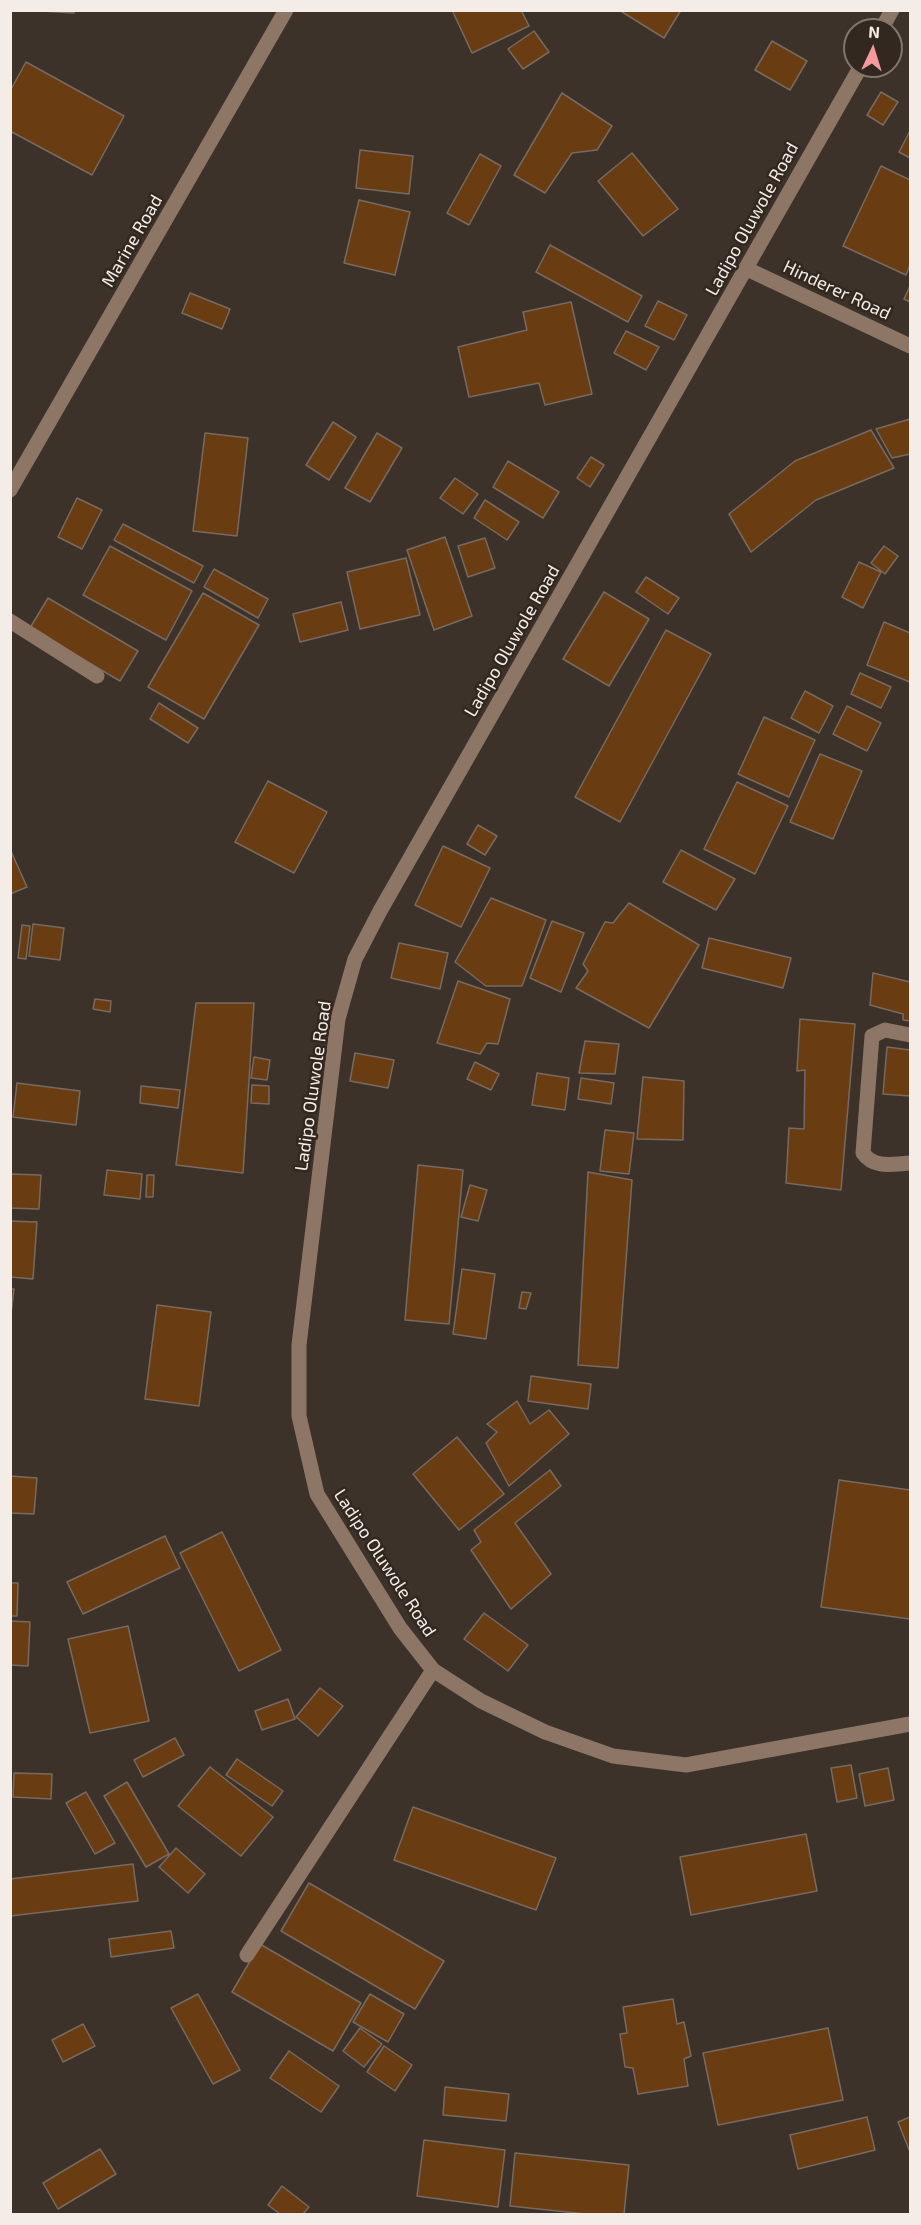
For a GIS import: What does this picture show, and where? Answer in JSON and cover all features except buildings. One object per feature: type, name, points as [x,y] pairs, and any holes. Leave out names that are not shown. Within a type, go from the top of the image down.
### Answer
[{"type":"street","name":"Marine Road","points":[[10,490],[286,10]]},
{"type":"street","name":"Ladipo Oluwole Road","points":[[854,78],[380,911],[355,959],[339,1019],[299,1345],[299,1416],[317,1494],[400,1628],[433,1670],[482,1701],[545,1732],[613,1756],[686,1765],[910,1724]]},
{"type":"street","name":"Hinderer Road","points":[[747,269],[910,346]]},
{"type":"street","points":[[10,621],[98,676]]},
{"type":"street","points":[[910,1035],[885,1030],[872,1036],[863,1153],[868,1160],[877,1164],[910,1163]]},
{"type":"street","points":[[247,1955],[433,1670]]}]
